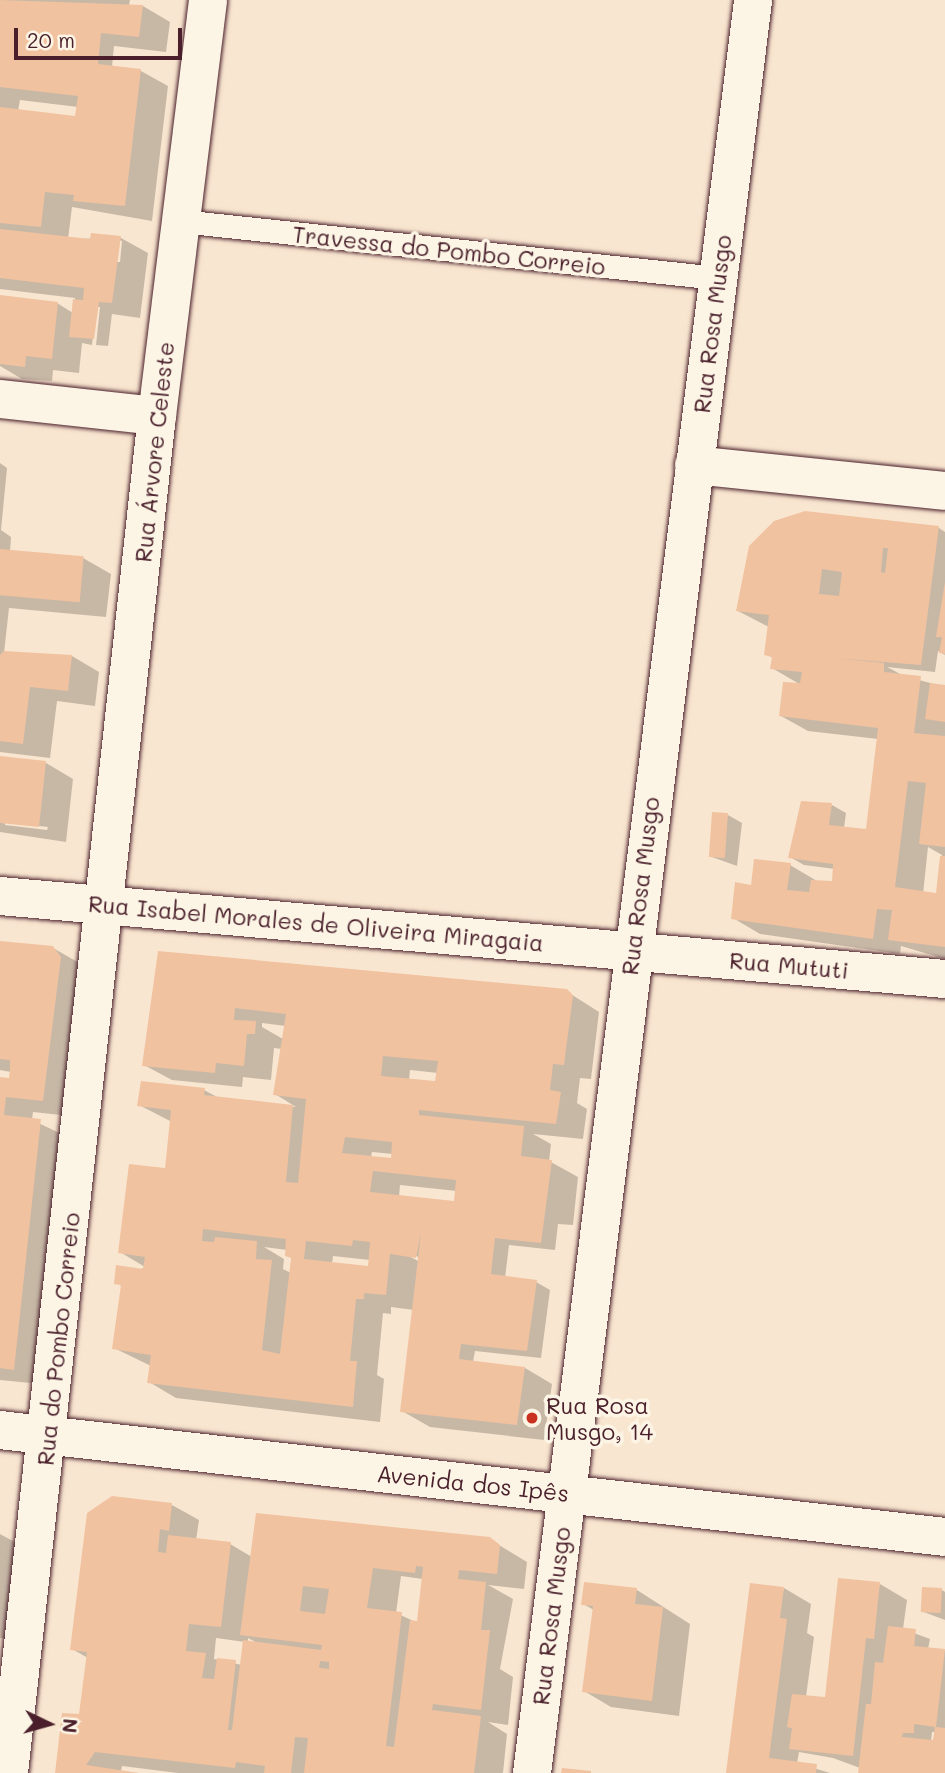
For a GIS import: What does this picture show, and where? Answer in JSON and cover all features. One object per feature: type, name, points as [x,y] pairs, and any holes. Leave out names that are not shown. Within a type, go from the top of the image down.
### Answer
[{"type":"street","name":"Rua Árvore Celeste","points":[[106,905],[157,416],[208,0]]},
{"type":"street","name":"Rua Rosa Musgo","points":[[532,1773],[632,951],[753,0]]},
{"type":"street","points":[[0,400],[157,416]]},
{"type":"street","points":[[694,465],[945,491]]},
{"type":"street","name":"Rua Isabel Morales de Oliveira Miragaia","points":[[0,896],[632,951]]},
{"type":"street","name":"Rua do Pombo Correio","points":[[9,1773],[106,905]]},
{"type":"street","name":"Rua Mututi","points":[[632,951],[945,979]]},
{"type":"street","name":"Avenida dos Ipês","points":[[0,1430],[945,1537]]},
{"type":"lane","name":"Travessa do Pombo Correio","points":[[180,221],[718,278]]},
{"type":"building","points":[[0,0],[143,5],[139,37],[101,33],[98,64],[141,69],[125,206],[73,201],[74,195],[45,192],[41,227],[0,223],[0,107],[75,116],[78,96],[0,87]]},
{"type":"building","points":[[0,229],[90,239],[91,233],[121,236],[112,303],[99,302],[94,339],[69,337],[73,299],[83,300],[84,288],[0,278]]},
{"type":"building","points":[[0,295],[58,302],[52,359],[26,356],[25,367],[0,364]]},
{"type":"building","points":[[805,511],[939,526],[921,665],[833,658],[884,663],[884,672],[921,676],[914,733],[945,736],[945,847],[919,844],[926,783],[908,781],[895,887],[936,893],[940,856],[945,856],[945,947],[888,940],[892,910],[877,909],[873,939],[731,919],[735,882],[751,885],[754,859],[791,863],[787,890],[809,892],[811,880],[832,881],[833,864],[788,858],[801,801],[832,803],[829,825],[866,829],[878,728],[779,716],[783,682],[800,683],[802,672],[770,669],[772,657],[764,655],[769,615],[736,611],[749,546],[774,521]],"holes":[[[883,548],[888,548],[885,573],[881,572]],[[822,569],[842,572],[839,596],[819,594]]]},
{"type":"building","points":[[0,549],[84,556],[80,602],[0,595]]},
{"type":"building","points":[[945,582],[945,654],[939,653],[942,637],[936,637]]},
{"type":"building","points":[[4,651],[72,655],[68,691],[30,687],[23,744],[0,741],[0,655]]},
{"type":"building","points":[[930,683],[945,685],[945,722],[925,719]]},
{"type":"building","points":[[0,756],[46,761],[39,827],[0,823]]},
{"type":"building","points":[[712,812],[728,813],[725,858],[709,857]]},
{"type":"building","points":[[0,941],[53,946],[61,957],[43,1101],[6,1097],[4,1115],[41,1119],[14,1370],[0,1368],[0,1077],[9,1078],[10,1060],[0,1059]]},
{"type":"building","points":[[158,951],[567,989],[573,995],[564,1065],[553,1064],[550,1090],[561,1092],[556,1124],[419,1110],[419,1115],[524,1126],[521,1156],[552,1160],[541,1243],[495,1238],[491,1274],[537,1280],[527,1351],[461,1344],[459,1359],[525,1367],[517,1425],[400,1412],[421,1233],[416,1258],[390,1254],[386,1295],[364,1293],[364,1299],[356,1299],[350,1361],[357,1361],[353,1407],[147,1383],[151,1355],[112,1349],[121,1285],[114,1284],[116,1265],[143,1269],[145,1257],[118,1253],[129,1164],[165,1168],[171,1110],[137,1106],[141,1081],[205,1088],[204,1095],[293,1105],[286,1182],[298,1183],[306,1099],[273,1095],[286,1014],[235,1008],[234,1020],[256,1021],[255,1034],[247,1034],[244,1066],[216,1063],[215,1073],[142,1066]],"holes":[[[383,1056],[438,1061],[435,1081],[381,1076]],[[345,1137],[392,1142],[391,1158],[342,1153]],[[373,1171],[456,1180],[454,1201],[370,1192]],[[203,1229],[286,1239],[285,1256],[291,1258],[280,1354],[262,1350],[272,1260],[256,1259],[257,1241],[215,1237],[214,1242],[202,1241]],[[353,1240],[370,1242],[368,1266],[304,1259],[306,1241],[352,1246]]]},
{"type":"building","points":[[112,1496],[172,1503],[169,1531],[160,1529],[158,1552],[166,1553],[168,1535],[231,1542],[221,1627],[189,1624],[186,1651],[206,1653],[202,1678],[214,1679],[217,1658],[236,1660],[228,1730],[232,1730],[243,1640],[321,1650],[322,1645],[240,1635],[256,1513],[490,1537],[500,1545],[497,1574],[459,1570],[458,1579],[486,1582],[481,1630],[490,1630],[481,1710],[433,1704],[432,1710],[481,1716],[474,1773],[304,1773],[308,1738],[295,1737],[291,1773],[264,1773],[265,1766],[236,1762],[235,1768],[95,1752],[86,1765],[139,1773],[55,1773],[62,1713],[79,1714],[87,1652],[70,1650],[87,1513]],"holes":[[[416,1566],[423,1567],[417,1621],[410,1620],[394,1747],[386,1746],[402,1612],[367,1608],[373,1568],[415,1573]],[[303,1586],[329,1589],[325,1614],[300,1611]],[[320,1661],[329,1662],[329,1669],[319,1668]]]},
{"type":"building","points":[[838,1578],[880,1582],[874,1639],[866,1638],[853,1756],[789,1749],[792,1728],[787,1727],[792,1694],[825,1697]]},
{"type":"building","points":[[584,1582],[637,1588],[635,1604],[663,1607],[652,1701],[582,1692],[593,1606],[581,1605]]},
{"type":"building","points":[[750,1583],[784,1587],[780,1618],[787,1619],[769,1758],[817,1764],[816,1773],[726,1773]]},
{"type":"building","points":[[922,1587],[942,1588],[941,1613],[921,1612]]},
{"type":"building","points":[[888,1626],[916,1629],[914,1646],[945,1649],[936,1727],[945,1728],[945,1773],[858,1773],[866,1704],[871,1704],[875,1662],[883,1663]],"holes":[[[914,1724],[935,1727],[933,1740],[902,1737],[903,1733],[914,1733]]]},
{"type":"building","points":[[562,1768],[591,1771],[591,1773],[561,1773]]},
{"type":"place","name":"Rua Rosa Musgo, 14","points":[[532,1418]]}]
